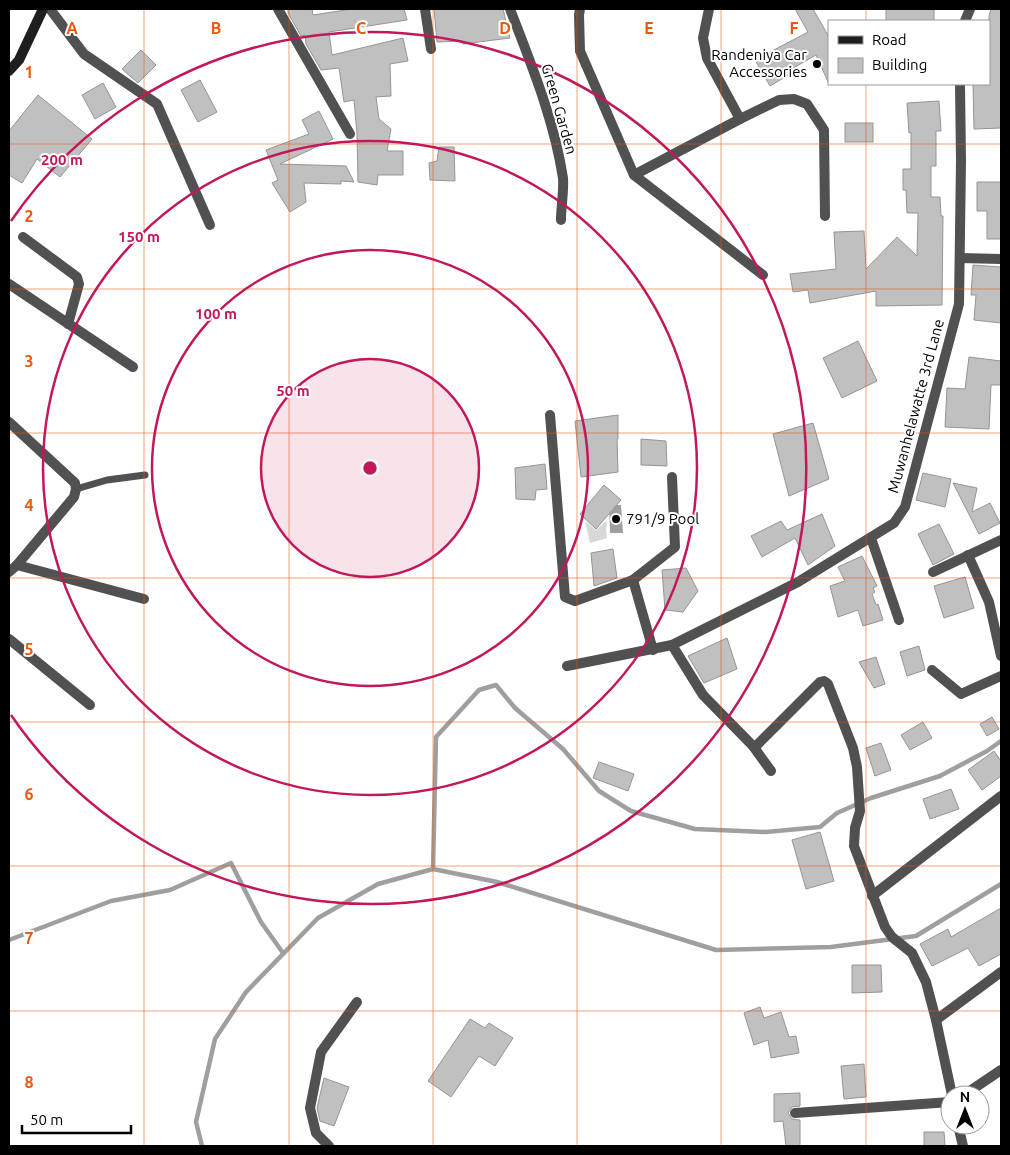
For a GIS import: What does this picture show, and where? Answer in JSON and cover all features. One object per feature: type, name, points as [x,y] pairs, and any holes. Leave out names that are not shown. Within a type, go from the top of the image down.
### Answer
[{"type":"street","points":[[9,71],[19,60],[42,9]]},
{"type":"street","points":[[50,9],[84,54],[157,104],[210,225]]},
{"type":"street","points":[[278,9],[350,134]]},
{"type":"street","points":[[425,9],[431,49]]},
{"type":"street","name":"Green Garden","points":[[510,9],[542,93],[554,139],[563,179],[560,220]]},
{"type":"street","points":[[580,9],[580,51],[634,175],[763,275]]},
{"type":"street","points":[[709,9],[703,38],[707,58],[740,119]]},
{"type":"street","name":"Muwanhelawatte 3rd Lane","points":[[567,666],[672,645],[798,582],[894,523],[905,507],[957,312],[960,258],[960,85]]},
{"type":"street","points":[[634,175],[779,100],[794,99],[808,104],[824,130],[825,216]]},
{"type":"street","points":[[23,237],[77,277],[79,284],[68,324]]},
{"type":"street","points":[[960,258],[1001,258]]},
{"type":"street","points":[[9,284],[133,367]]},
{"type":"street","points":[[550,415],[565,597],[574,601],[633,580],[675,547],[672,477]]},
{"type":"street","points":[[9,422],[75,483],[76,489],[74,497],[9,572]]},
{"type":"street","points":[[872,538],[899,620]]},
{"type":"street","points":[[933,572],[1001,540]]},
{"type":"street","points":[[968,555],[989,602],[1001,656]]},
{"type":"street","points":[[17,565],[144,599]]},
{"type":"street","points":[[633,580],[654,650]]},
{"type":"street","points":[[9,639],[90,705]]},
{"type":"street","points":[[672,645],[703,695],[753,746],[771,771]]},
{"type":"street","points":[[932,670],[961,694],[1001,676]]},
{"type":"street","points":[[753,746],[756,746],[817,685],[822,681],[827,682],[853,748],[857,767],[860,811],[855,828],[854,846],[886,928],[892,937],[912,953],[926,982],[950,1085]]},
{"type":"street","points":[[872,896],[1001,796]]},
{"type":"street","points":[[936,1020],[1001,972]]},
{"type":"street","points":[[329,1146],[316,1133],[310,1108],[321,1052],[358,1002]]},
{"type":"street","points":[[979,1085],[1001,1070]]},
{"type":"street","points":[[795,1113],[940,1103]]},
{"type":"lane","points":[[76,489],[107,480],[145,475]]},
{"type":"shaded area","name":"791/9 Pool","points":[[609,505],[621,505],[623,533],[610,533]]},
{"type":"shaded area","points":[[585,521],[596,530],[606,521],[607,538],[590,543]]},
{"type":"building","points":[[288,9],[312,9],[313,15],[352,9],[404,9],[407,20],[329,32],[332,55],[403,38],[408,61],[390,64],[391,96],[376,97],[379,119],[391,129],[387,151],[403,151],[403,175],[378,175],[377,185],[358,182],[354,100],[344,102],[339,68],[321,70],[306,44],[305,35],[301,36],[288,13]]},
{"type":"building","points":[[434,9],[503,9],[510,38],[463,44],[462,41],[437,42]]},
{"type":"building","points":[[795,9],[813,9],[828,35],[828,82],[816,55],[795,67],[797,70],[770,86],[755,60],[808,32]]},
{"type":"building","points":[[886,9],[934,9],[934,20],[886,20]]},
{"type":"building","points":[[991,9],[1001,9],[1001,128],[974,129],[973,85],[990,85],[989,16]]},
{"type":"building","points":[[141,50],[156,65],[138,83],[122,69]]},
{"type":"building","points":[[200,80],[217,112],[198,122],[181,90]]},
{"type":"building","points":[[103,83],[116,107],[95,119],[82,95]]},
{"type":"building","points":[[38,95],[92,139],[60,177],[37,159],[22,183],[9,175],[9,131]]},
{"type":"building","points":[[939,101],[941,131],[936,131],[936,166],[931,166],[931,197],[940,197],[941,216],[943,216],[942,305],[876,306],[876,291],[810,303],[808,290],[793,292],[790,274],[836,269],[834,232],[864,231],[866,269],[897,237],[917,256],[918,213],[907,213],[906,190],[903,190],[903,169],[911,169],[911,132],[909,133],[907,103]]},
{"type":"building","points":[[319,111],[333,139],[280,164],[346,166],[354,182],[341,181],[341,184],[304,183],[306,202],[290,212],[272,183],[278,180],[266,150],[309,134],[302,120]]},
{"type":"building","points":[[845,123],[873,123],[873,142],[845,142]]},
{"type":"building","points":[[439,147],[454,147],[455,181],[430,180],[429,163],[437,161]]},
{"type":"building","points":[[977,182],[1001,182],[1001,239],[987,239],[987,211],[977,211]]},
{"type":"building","points":[[973,265],[1001,267],[1001,323],[974,320],[976,295],[971,295]]},
{"type":"building","points":[[858,341],[877,381],[842,398],[823,358]]},
{"type":"building","points":[[969,357],[1001,361],[1001,385],[991,385],[989,429],[945,427],[947,388],[965,389]]},
{"type":"building","points":[[618,415],[618,472],[581,477],[575,421]]},
{"type":"building","points":[[813,423],[829,479],[789,496],[773,434]]},
{"type":"building","points":[[641,439],[666,441],[667,466],[641,465]]},
{"type":"building","points":[[545,464],[547,489],[536,490],[535,500],[516,499],[515,468]]},
{"type":"building","points":[[923,473],[951,479],[945,507],[916,500]]},
{"type":"building","points":[[953,483],[977,488],[972,512],[990,503],[1000,523],[979,534]]},
{"type":"building","points":[[604,485],[621,500],[596,529],[580,514]]},
{"type":"building","points":[[822,514],[835,546],[808,565],[795,538],[762,557],[751,536],[781,521],[787,530]]},
{"type":"building","points":[[939,524],[954,554],[933,565],[918,534]]},
{"type":"building","points":[[613,549],[617,578],[594,586],[591,553]]},
{"type":"building","points":[[862,556],[877,586],[873,588],[875,592],[872,594],[876,605],[878,604],[883,620],[863,626],[858,610],[838,617],[830,586],[845,581],[838,567]]},
{"type":"building","points":[[686,568],[698,591],[683,612],[665,610],[662,570]]},
{"type":"building","points":[[965,577],[974,608],[944,618],[934,586]]},
{"type":"building","points":[[727,638],[737,669],[704,683],[688,656]]},
{"type":"building","points":[[919,646],[925,670],[907,676],[900,652]]},
{"type":"building","points":[[876,657],[885,684],[874,688],[859,662]]},
{"type":"building","points":[[992,717],[999,729],[987,736],[980,724]]},
{"type":"building","points":[[923,722],[932,738],[910,750],[901,735]]},
{"type":"building","points":[[881,743],[891,770],[875,776],[866,748]]},
{"type":"building","points":[[994,751],[1001,761],[1001,776],[982,790],[968,770]]},
{"type":"building","points":[[599,762],[634,774],[628,791],[593,778]]},
{"type":"building","points":[[951,789],[959,809],[930,819],[923,799]]},
{"type":"building","points":[[820,832],[834,881],[806,889],[792,840]]},
{"type":"building","points":[[1001,908],[1001,954],[979,966],[968,948],[932,966],[920,944],[948,929],[951,937]]},
{"type":"building","points":[[852,965],[881,965],[882,992],[852,993]]},
{"type":"building","points":[[760,1007],[764,1018],[781,1012],[789,1037],[796,1036],[799,1053],[771,1058],[768,1040],[754,1045],[744,1013]]},
{"type":"building","points":[[470,1019],[485,1028],[489,1023],[513,1038],[495,1066],[479,1056],[451,1097],[428,1081]]},
{"type":"building","points":[[864,1064],[866,1097],[844,1099],[841,1066]]},
{"type":"building","points":[[324,1078],[349,1087],[334,1126],[320,1121],[317,1108]]},
{"type":"building","points":[[800,1093],[800,1106],[792,1107],[788,1113],[792,1119],[800,1120],[800,1146],[786,1146],[783,1121],[774,1122],[774,1094]]},
{"type":"building","points":[[924,1132],[940,1132],[940,1135],[944,1135],[945,1146],[924,1146]]},
{"type":"waterway","points":[[433,869],[436,737],[479,690],[496,685],[515,708],[563,749],[599,791],[631,811],[695,829],[766,832],[820,827],[837,813],[871,798],[940,776],[987,751],[1001,741]]},
{"type":"waterway","points":[[9,940],[111,901],[170,890],[231,863],[261,922],[283,953]]},
{"type":"waterway","points":[[202,1146],[196,1122],[215,1039],[246,992],[318,918],[378,884],[433,869],[497,882],[716,950],[831,947],[916,936],[1001,884]]},
{"type":"place","name":"Randeniya Car Accessories","points":[[817,64]]},
{"type":"place","name":"791/9 Pool","points":[[616,519]]}]
